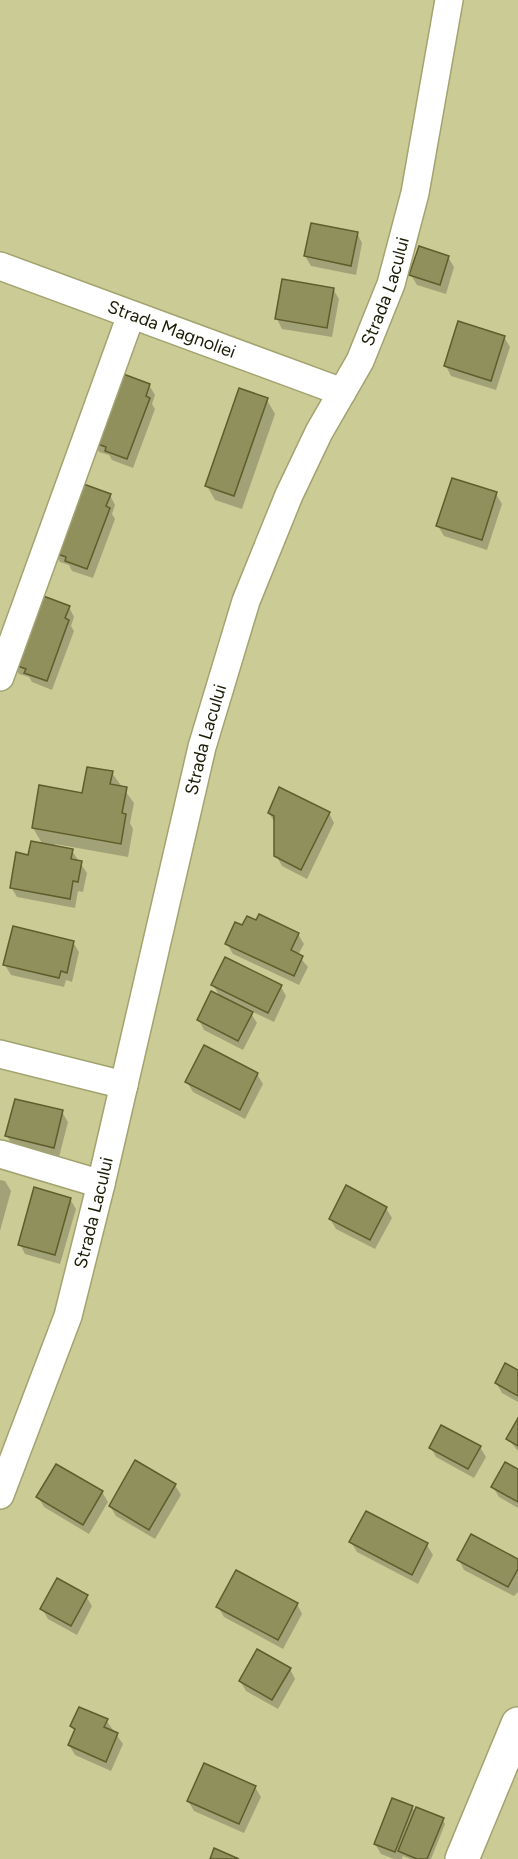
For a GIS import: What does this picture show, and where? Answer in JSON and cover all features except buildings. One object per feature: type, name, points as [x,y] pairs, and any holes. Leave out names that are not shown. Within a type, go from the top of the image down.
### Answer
[{"type":"main road","points":[[462,1859],[518,1724]]},
{"type":"street","name":"Strada Lacului","points":[[0,1495],[58,1346],[101,1184],[202,747],[246,601],[289,495],[319,432],[377,323],[406,232],[427,137],[449,0]]},
{"type":"street","name":"Strada Magnoliei","points":[[0,266],[342,392]]},
{"type":"street","points":[[0,678],[131,315]]},
{"type":"street","points":[[0,1054],[124,1085]]},
{"type":"street","points":[[0,1154],[101,1184]]}]
